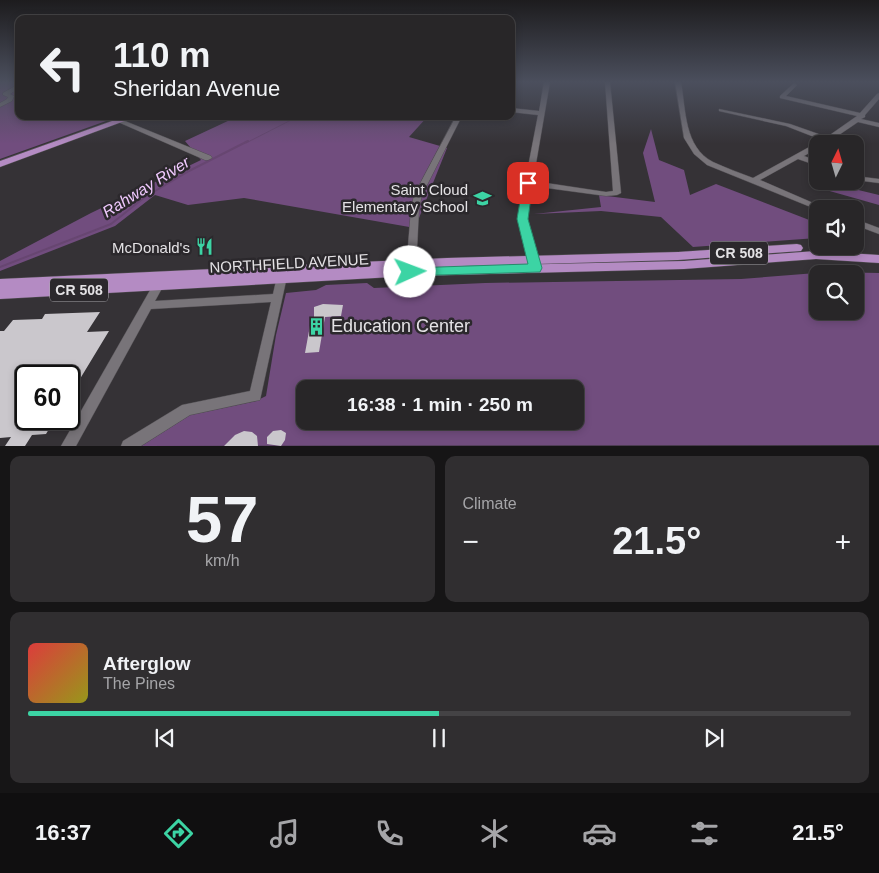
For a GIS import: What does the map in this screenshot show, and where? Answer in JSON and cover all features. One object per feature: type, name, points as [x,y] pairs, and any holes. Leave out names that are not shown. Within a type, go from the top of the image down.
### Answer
[{"type":"main road","points":[[0,164],[120,121]]},
{"type":"main road","name":"NORTHFIELD AVENUE","points":[[2,288],[165,274],[283,274],[534,264],[816,248],[879,251]]},
{"type":"main road","name":"NORTHFIELD AVENUE","points":[[534,264],[684,265],[816,255],[879,259]]},
{"type":"main road","name":"NORTHFIELD AVENUE","points":[[2,288],[157,286],[283,274]]},
{"type":"street","points":[[534,264],[522,219],[542,103]]},
{"type":"street","points":[[528,183],[614,194],[618,190],[610,103]]},
{"type":"street","points":[[682,103],[690,145],[702,158],[752,181],[809,203]]},
{"type":"street","points":[[804,103],[861,118],[879,125]]},
{"type":"street","points":[[836,135],[861,118],[873,103]]},
{"type":"street","points":[[515,110],[540,113]]},
{"type":"street","points":[[721,110],[788,125],[815,135]]},
{"type":"street","points":[[411,268],[415,209],[418,195],[457,120]]},
{"type":"street","points":[[120,121],[208,158]]},
{"type":"street","points":[[752,181],[809,150]]},
{"type":"street","points":[[798,156],[809,160]]},
{"type":"street","points":[[864,179],[879,181]]},
{"type":"street","points":[[864,225],[879,231]]},
{"type":"street","points":[[68,446],[165,274]]},
{"type":"street","points":[[128,446],[187,409],[255,396],[283,274]]},
{"type":"street","points":[[147,305],[278,298]]},
{"type":"shaded area","points":[[0,103],[15,103],[15,120],[109,120],[0,159]]},
{"type":"shaded area","points":[[230,120],[424,120],[409,137],[447,148],[415,228],[244,198],[188,205],[155,195],[115,226],[0,271],[0,261],[91,213],[201,160],[185,141]]},
{"type":"shaded area","points":[[651,129],[659,160],[684,170],[690,195],[716,184],[809,220],[809,239],[693,247],[661,217],[601,211],[534,214],[601,207],[599,195],[655,202],[643,153]]},
{"type":"shaded area","points":[[826,190],[858,190],[879,195],[879,205]]},
{"type":"shaded area","points":[[864,273],[879,273],[879,445],[141,446],[190,415],[256,401],[266,396],[276,335],[286,293],[316,290],[326,285],[367,283],[374,288],[485,283],[741,279],[809,274],[809,320],[864,320]]},
{"type":"building","name":"Education Center","points":[[323,304],[343,305],[341,316],[325,317],[319,352],[305,353],[311,320],[314,320],[314,307]]},
{"type":"building","points":[[100,312],[87,332],[109,331],[80,379],[80,365],[15,365],[15,430],[48,430],[46,434],[32,435],[25,446],[5,446],[11,437],[0,438],[0,331],[4,331],[13,320],[42,319],[45,314]]},
{"type":"building","points":[[281,430],[286,433],[285,440],[281,446],[267,444],[267,437],[273,431]]},
{"type":"building","points":[[244,431],[252,432],[257,436],[258,446],[224,446],[235,435]]},
{"type":"waterway","name":"Rahway River","points":[[246,143],[291,120]]},
{"type":"waterway","name":"Rahway River","points":[[0,267],[111,224],[145,197],[189,171],[248,141]]},
{"type":"place","name":"Saint Cloud Elementary School","points":[[482,198]]},
{"type":"place","name":"McDonald's","points":[[204,247]]},
{"type":"place","name":"Education Center","points":[[317,326]]},
{"type":"route","points":[[410,272],[536,268],[522,219],[528,183]]}]
